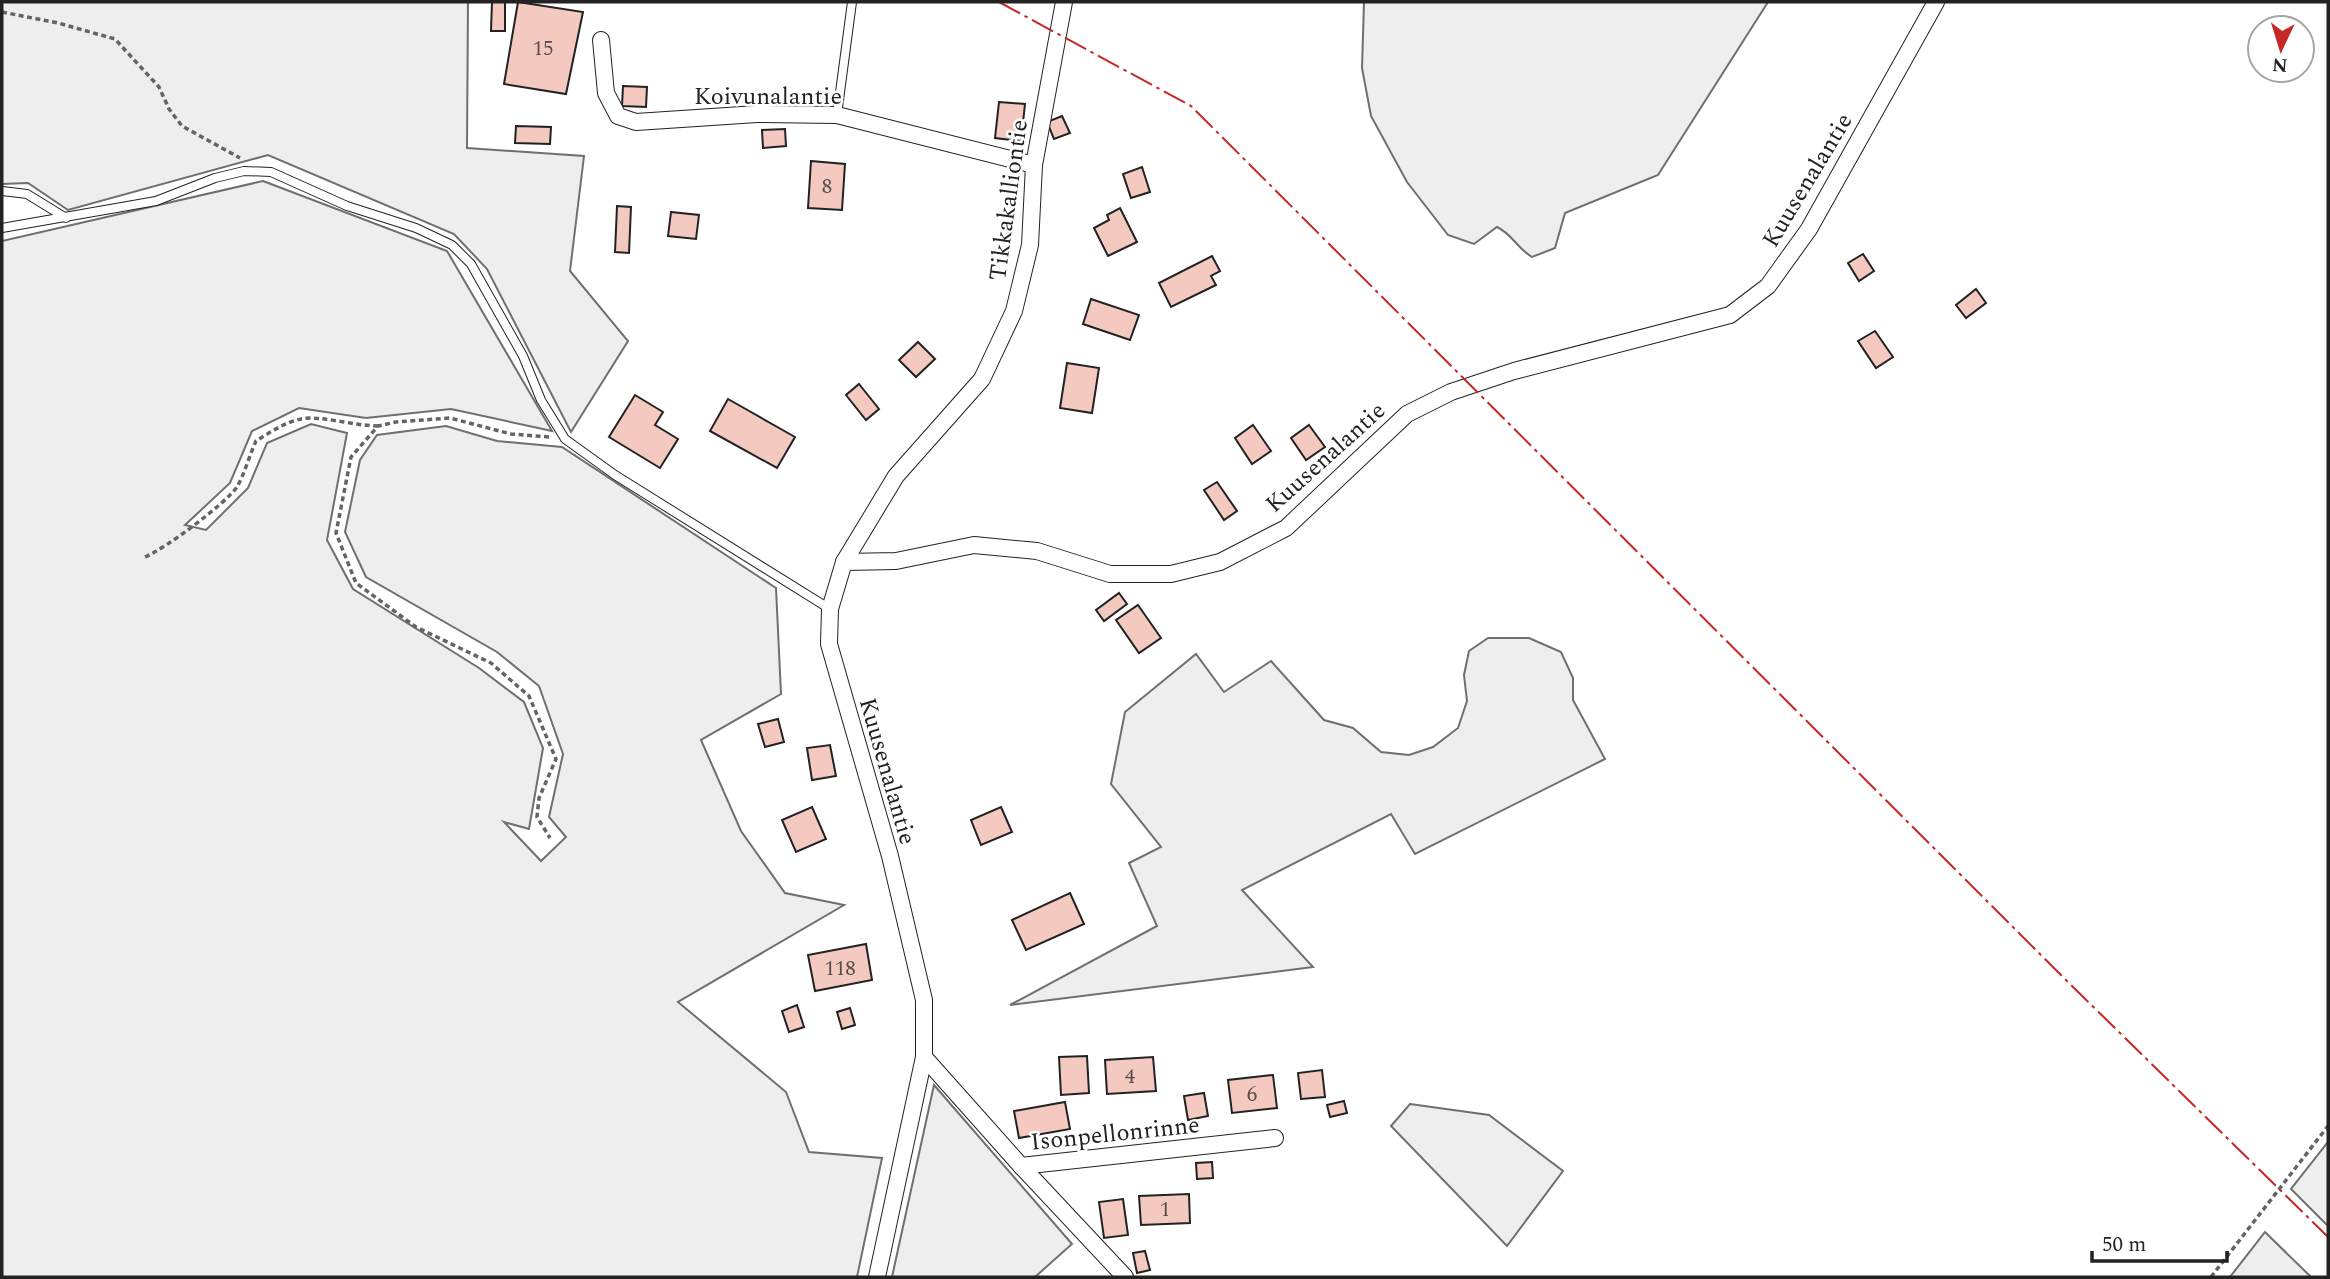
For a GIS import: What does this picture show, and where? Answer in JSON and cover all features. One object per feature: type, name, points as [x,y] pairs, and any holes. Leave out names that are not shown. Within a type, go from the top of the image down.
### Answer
[{"type":"street","name":"Tikkakalliontie","points":[[844,562],[896,476],[982,379],[1014,312],[1030,245],[1034,165],[1064,2]]},
{"type":"street","name":"Kuusenalantie","points":[[877,1277],[924,1057],[924,1000],[890,856],[829,644],[830,610],[844,562],[896,561],[974,545],[1037,551],[1111,574],[1171,574],[1220,562],[1286,528],[1407,414],[1451,392],[1514,371],[1730,315],[1768,286],[1809,229],[1936,2]]},
{"type":"street","name":"Koivunalantie","points":[[601,40],[606,93],[618,116],[636,122],[757,114],[837,115],[1034,165]]},
{"type":"street","name":"Isonpellonrinne","points":[[924,1057],[1021,1166],[1275,1138]]},
{"type":"street","points":[[1021,1166],[1125,1277]]},
{"type":"lane","points":[[837,115],[852,2]]},
{"type":"lane","points":[[2,228],[156,201],[244,171],[271,172],[347,206],[416,228],[452,245],[471,264],[523,356],[541,400],[565,439],[615,475],[830,610]]},
{"type":"lane","points":[[2,191],[27,194],[66,218]]},
{"type":"path","points":[[2,12],[67,25],[115,39],[159,87],[169,109],[182,126],[271,172]]},
{"type":"path","points":[[145,557],[159,551],[202,518],[237,486],[256,441],[298,419],[316,418],[353,426],[378,426],[450,418],[511,433],[565,439]]},
{"type":"path","points":[[378,426],[351,457],[336,533],[356,583],[416,627],[491,663],[529,696],[556,759],[539,798],[537,817],[550,838]]},
{"type":"path","points":[[2211,1277],[2328,1126]]},
{"type":"shaded area","points":[[2,2],[468,2],[467,148],[584,156],[570,271],[628,341],[571,432],[487,269],[454,234],[268,155],[68,210],[28,183],[2,184]]},
{"type":"shaded area","points":[[1364,2],[1768,2],[1658,175],[1565,213],[1555,248],[1532,257],[1497,227],[1474,244],[1448,235],[1407,182],[1371,116],[1362,68]]},
{"type":"shaded area","points":[[263,181],[447,251],[552,431],[451,409],[366,418],[299,408],[252,431],[230,483],[185,525],[206,530],[248,488],[267,443],[311,424],[347,433],[327,540],[353,589],[479,668],[524,702],[543,748],[529,829],[504,822],[541,861],[566,837],[549,817],[563,754],[539,686],[497,652],[366,577],[345,532],[360,460],[377,435],[446,426],[497,441],[562,447],[776,588],[781,694],[701,740],[741,831],[785,893],[844,905],[678,1002],[786,1092],[809,1152],[882,1158],[857,1277],[2,1277],[2,241]]},
{"type":"shaded area","points":[[1488,638],[1529,638],[1561,652],[1573,678],[1573,700],[1605,759],[1415,854],[1391,814],[1242,890],[1313,967],[1010,1005],[1157,926],[1129,863],[1161,847],[1111,784],[1125,712],[1196,654],[1224,692],[1271,661],[1324,720],[1353,728],[1381,752],[1409,755],[1433,747],[1458,728],[1467,701],[1464,675],[1469,651]]},
{"type":"shaded area","points":[[934,1085],[1072,1244],[1035,1277],[892,1277]]},
{"type":"shaded area","points":[[1410,1104],[1489,1115],[1563,1171],[1507,1246],[1391,1126]]},
{"type":"shaded area","points":[[2328,1142],[2328,1226],[2291,1189]]},
{"type":"shaded area","points":[[2265,1232],[2311,1277],[2230,1277]]},
{"type":"building","points":[[492,2],[505,2],[505,31],[491,31]]},
{"type":"building","points":[[518,2],[583,12],[566,94],[504,84]]},
{"type":"building","points":[[623,86],[647,87],[646,107],[622,106]]},
{"type":"building","points":[[999,102],[1025,104],[1021,141],[995,138]]},
{"type":"building","points":[[1062,116],[1070,133],[1054,139],[1047,122]]},
{"type":"building","points":[[516,126],[551,127],[550,144],[515,143]]},
{"type":"building","points":[[785,129],[786,146],[763,148],[762,130]]},
{"type":"building","points":[[811,161],[845,164],[842,210],[808,208]]},
{"type":"building","points":[[1142,167],[1150,192],[1131,198],[1123,174]]},
{"type":"building","points":[[617,206],[631,207],[629,253],[615,252]]},
{"type":"building","points":[[1120,208],[1137,242],[1108,256],[1094,228],[1109,220],[1107,215]]},
{"type":"building","points":[[671,212],[699,215],[696,239],[668,236]]},
{"type":"building","points":[[1863,254],[1874,271],[1859,281],[1848,263]]},
{"type":"building","points":[[1212,256],[1220,271],[1211,276],[1216,285],[1171,307],[1159,283]]},
{"type":"building","points":[[1976,289],[1986,303],[1966,318],[1956,305]]},
{"type":"building","points":[[1091,299],[1139,315],[1130,340],[1083,324]]},
{"type":"building","points":[[1875,331],[1893,357],[1876,368],[1858,341]]},
{"type":"building","points":[[918,342],[935,359],[916,377],[899,360]]},
{"type":"building","points":[[1067,363],[1099,368],[1092,413],[1060,408]]},
{"type":"building","points":[[859,384],[879,409],[866,420],[846,395]]},
{"type":"building","points":[[635,395],[663,412],[655,425],[678,439],[660,468],[609,437]]},
{"type":"building","points":[[728,399],[795,437],[777,468],[710,431]]},
{"type":"building","points":[[1253,425],[1271,451],[1252,464],[1235,438]]},
{"type":"building","points":[[1309,425],[1325,447],[1306,460],[1291,438]]},
{"type":"building","points":[[1217,482],[1237,511],[1224,520],[1204,490]]},
{"type":"building","points":[[1119,593],[1127,604],[1104,621],[1096,610]]},
{"type":"building","points":[[1138,605],[1161,638],[1139,653],[1116,620]]},
{"type":"building","points":[[778,719],[784,742],[765,747],[758,724]]},
{"type":"building","points":[[830,745],[836,776],[812,780],[807,748]]},
{"type":"building","points":[[812,807],[826,839],[796,852],[782,820]]},
{"type":"building","points":[[1001,807],[1012,832],[981,845],[971,820]]},
{"type":"building","points":[[1070,893],[1084,924],[1026,950],[1012,920]]},
{"type":"building","points":[[866,944],[872,980],[815,991],[808,955]]},
{"type":"building","points":[[797,1005],[804,1027],[789,1032],[782,1011]]},
{"type":"building","points":[[850,1008],[855,1025],[842,1029],[837,1012]]},
{"type":"building","points":[[1087,1056],[1089,1093],[1061,1095],[1059,1057]]},
{"type":"building","points":[[1153,1057],[1156,1091],[1107,1094],[1105,1060]]},
{"type":"building","points":[[1322,1070],[1325,1097],[1301,1099],[1298,1073]]},
{"type":"building","points":[[1273,1075],[1277,1108],[1232,1113],[1228,1080]]},
{"type":"building","points":[[1204,1093],[1208,1116],[1188,1120],[1184,1096]]},
{"type":"building","points":[[1344,1101],[1347,1113],[1330,1117],[1327,1105]]},
{"type":"building","points":[[1065,1102],[1070,1129],[1019,1138],[1014,1111]]},
{"type":"building","points":[[1212,1162],[1213,1178],[1197,1179],[1196,1163]]},
{"type":"building","points":[[1189,1194],[1190,1223],[1141,1225],[1139,1196]]},
{"type":"building","points":[[1123,1199],[1128,1235],[1104,1238],[1099,1202]]},
{"type":"building","points":[[1145,1251],[1150,1270],[1137,1273],[1133,1253]]},
{"type":"power","points":[[999,2],[1191,106],[2071,985],[2328,1237]]}]
